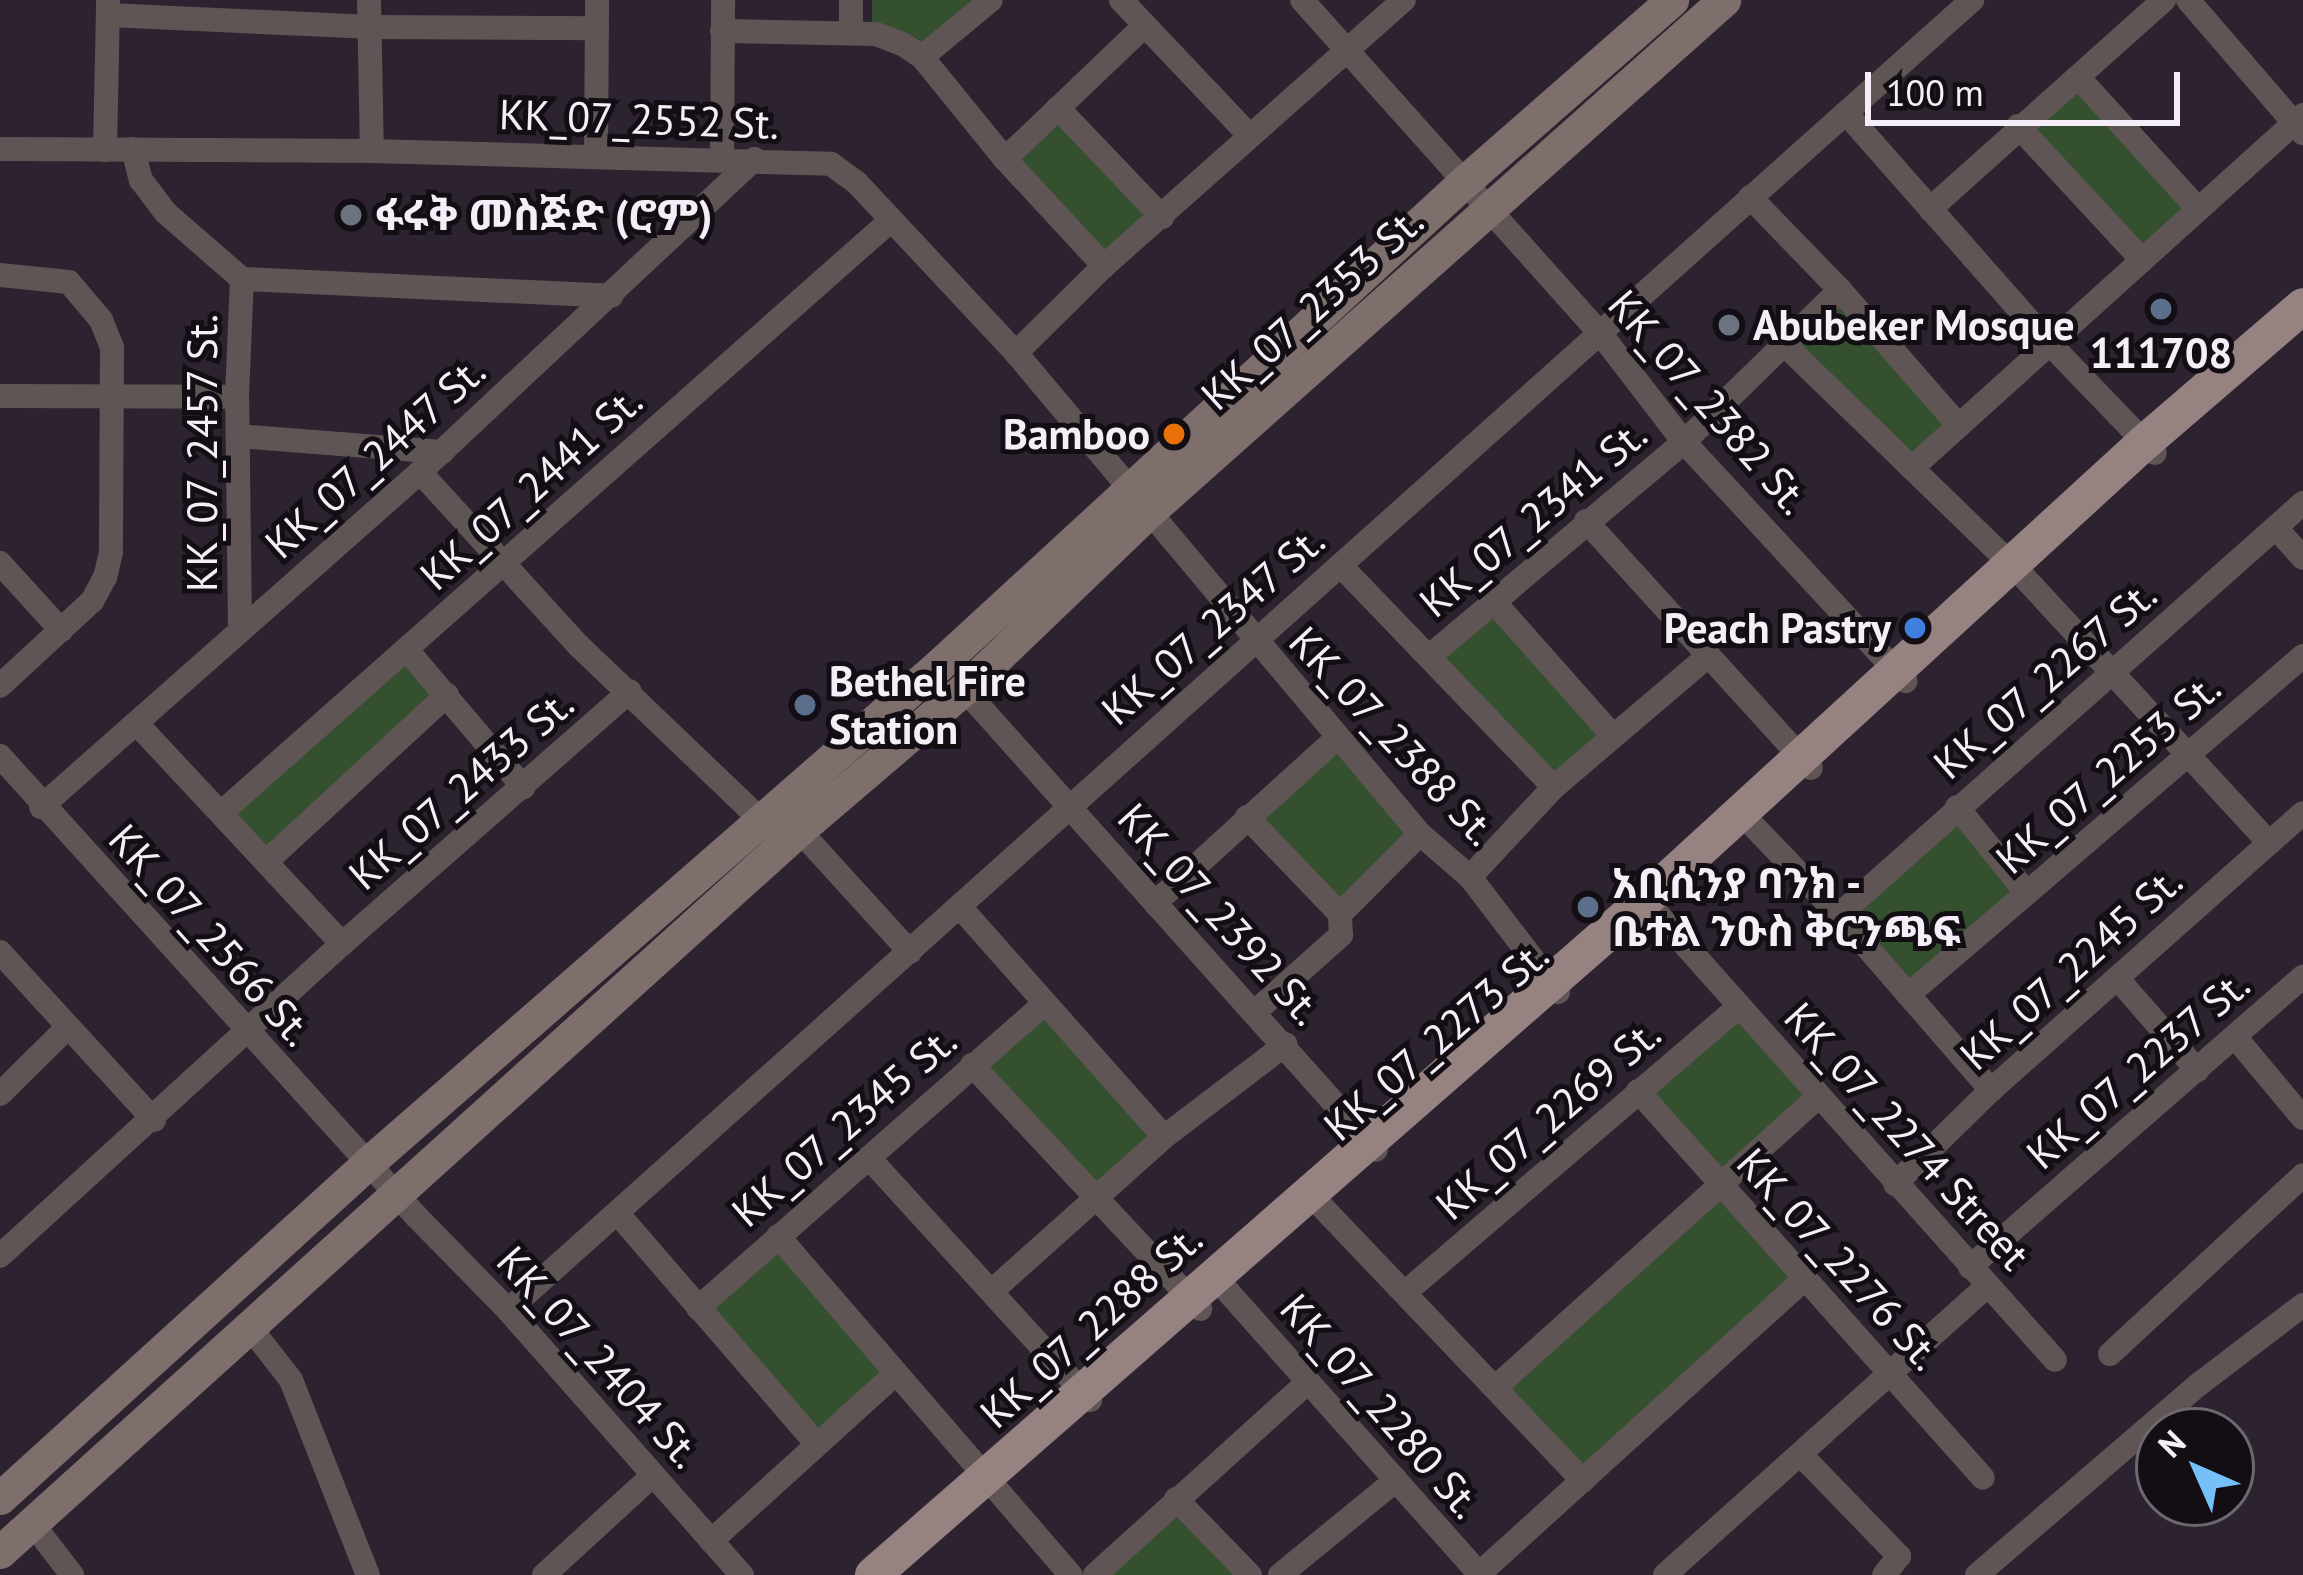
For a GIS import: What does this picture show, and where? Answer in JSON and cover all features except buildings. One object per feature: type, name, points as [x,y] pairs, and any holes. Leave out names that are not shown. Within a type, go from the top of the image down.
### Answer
[{"type":"main road","name":"KK_07_2273 St.","points":[[892,1571],[1650,904],[2151,448],[2300,320]]},
{"type":"street","points":[[369,0],[372,151]]},
{"type":"street","points":[[497,0],[497,26]]},
{"type":"street","points":[[596,156],[597,0]]},
{"type":"street","points":[[722,160],[723,0]]},
{"type":"street","points":[[851,0],[851,33]]},
{"type":"street","points":[[922,57],[991,0]]},
{"type":"street","points":[[1121,0],[1250,136]]},
{"type":"street","name":"KK_07_2382 St.","points":[[1302,0],[1600,333],[1684,442],[1902,677]]},
{"type":"street","points":[[1016,352],[1104,266],[1404,0]]},
{"type":"street","name":"KK_07_2353 St.","points":[[814,794],[964,688],[1143,499],[1463,183],[1672,0]]},
{"type":"street","name":"KK_07_2353 St.","points":[[814,794],[939,665],[1489,211],[1724,0]]},
{"type":"street","name":"KK_07_2347 St.","points":[[508,1310],[960,907],[1069,803],[1341,566],[1972,0]]},
{"type":"street","points":[[1930,209],[2164,0]]},
{"type":"street","points":[[1912,468],[2197,208],[2300,124],[2188,0]]},
{"type":"street","points":[[105,150],[108,7],[243,10],[368,27],[598,28]]},
{"type":"street","points":[[1005,159],[1144,26]]},
{"type":"street","points":[[722,31],[876,34],[922,57],[1005,159],[1104,266]]},
{"type":"street","points":[[2078,76],[2197,208]]},
{"type":"street","points":[[1058,108],[1162,217]]},
{"type":"street","points":[[1846,113],[2050,344],[2151,448]]},
{"type":"street","points":[[2018,126],[2142,260]]},
{"type":"street","points":[[134,148],[141,179],[166,213],[242,279],[611,296]]},
{"type":"street","name":"KK_07_2552 St.","points":[[0,149],[372,151],[754,158],[831,164],[857,183],[1016,352],[1143,499]]},
{"type":"street","name":"KK_07_2447 St.","points":[[41,807],[139,726],[240,629],[442,452],[754,158]]},
{"type":"street","points":[[1750,197],[1840,290],[1958,425]]},
{"type":"street","name":"KK_07_2441 St.","points":[[222,812],[890,221]]},
{"type":"street","points":[[0,275],[57,276],[86,299],[112,347],[111,552],[92,601],[0,686]]},
{"type":"street","name":"KK_07_2457 St.","points":[[240,629],[237,397],[242,279]]},
{"type":"street","name":"KK_07_2341 St.","points":[[1431,656],[1684,442],[1840,290]]},
{"type":"street","points":[[1785,345],[2017,570],[2269,844]]},
{"type":"street","points":[[0,396],[237,397]]},
{"type":"street","points":[[238,436],[442,452]]},
{"type":"street","points":[[420,472],[502,566],[760,819]]},
{"type":"street","name":"KK_07_2388 St.","points":[[1143,499],[1254,642],[1420,834],[1470,877],[1554,987]]},
{"type":"street","name":"KK_07_2267 St.","points":[[1839,915],[2303,503]]},
{"type":"street","points":[[1586,521],[1807,764]]},
{"type":"street","points":[[2276,528],[2303,558]]},
{"type":"street","points":[[0,563],[61,629]]},
{"type":"street","points":[[1341,566],[1554,787]]},
{"type":"street","points":[[1495,603],[1612,736]]},
{"type":"street","points":[[406,650],[524,787]]},
{"type":"street","points":[[1470,877],[1554,787],[1708,656]]},
{"type":"street","name":"KK_07_2253 St.","points":[[1908,995],[2303,656]]},
{"type":"street","name":"KK_07_2392 St.","points":[[964,688],[1154,903],[1257,1010],[1371,1145]]},
{"type":"street","name":"KK_07_2433 St.","points":[[247,1031],[630,691]]},
{"type":"street","points":[[267,861],[447,695]]},
{"type":"street","points":[[139,726],[342,944]]},
{"type":"street","points":[[1154,903],[1338,737]]},
{"type":"street","name":"KK_07_2566 St.","points":[[0,756],[41,807],[396,1194]]},
{"type":"street","points":[[0,1498],[368,1163],[760,819],[814,794]]},
{"type":"street","points":[[0,1552],[800,830],[814,794]]},
{"type":"street","points":[[1957,808],[2027,893]]},
{"type":"street","name":"KK_07_2245 St.","points":[[1895,1184],[1991,1090],[2303,813]]},
{"type":"street","points":[[1247,817],[1340,914],[1341,935],[1257,1010]]},
{"type":"street","points":[[1745,817],[1839,915],[1991,1090]]},
{"type":"street","points":[[800,830],[910,952]]},
{"type":"street","points":[[1340,914],[1420,834]]},
{"type":"street","name":"KK_07_2274 Street","points":[[1650,904],[1817,1098],[2055,1360]]},
{"type":"street","points":[[960,907],[1163,1137]]},
{"type":"street","points":[[0,952],[154,1120]]},
{"type":"street","name":"KK_07_2237 St.","points":[[1665,1575],[1890,1375],[1978,1277],[2303,976]]},
{"type":"street","points":[[2118,979],[2197,1070]]},
{"type":"street","name":"KK_07_2345 St.","points":[[698,1307],[1043,1005]]},
{"type":"street","name":"KK_07_2269 St.","points":[[1407,1292],[1740,1006]]},
{"type":"street","points":[[0,1094],[68,1027]]},
{"type":"street","points":[[0,1256],[247,1031]]},
{"type":"street","points":[[2236,1038],[2303,1118]]},
{"type":"street","points":[[993,1291],[1163,1137],[1286,1044]]},
{"type":"street","name":"KK_07_2280 St.","points":[[972,1065],[1095,1201],[1208,1293],[1307,1383],[1479,1575]]},
{"type":"street","name":"KK_07_2276 St.","points":[[1638,1091],[1983,1478]]},
{"type":"street","points":[[1497,1386],[1817,1098]]},
{"type":"street","points":[[869,1158],[1087,1397]]},
{"type":"street","points":[[2110,1354],[2303,1175]]},
{"type":"street","name":"KK_07_2404 St.","points":[[396,1194],[508,1310],[742,1575]]},
{"type":"street","points":[[1313,1197],[1583,1481]]},
{"type":"street","points":[[619,1215],[817,1444]]},
{"type":"street","points":[[778,1236],[1071,1575]]},
{"type":"street","points":[[1479,1575],[1806,1278]]},
{"type":"street","points":[[1977,1575],[2198,1385],[2303,1305]]},
{"type":"street","points":[[249,1326],[292,1380],[368,1575]]},
{"type":"street","points":[[711,1541],[894,1375]]},
{"type":"street","points":[[1095,1575],[1307,1383]]},
{"type":"street","points":[[1801,1455],[1891,1565]]},
{"type":"street","points":[[544,1575],[653,1474]]},
{"type":"street","points":[[1280,1575],[1396,1480]]},
{"type":"street","points":[[1176,1499],[1250,1575]]},
{"type":"street","points":[[32,1523],[71,1575]]},
{"type":"green space","points":[[872,0],[1000,0],[938,57],[910,34],[872,23]]},
{"type":"green space","points":[[2078,77],[2196,209],[2139,260],[2021,129]]},
{"type":"green space","points":[[1058,108],[1163,217],[1110,268],[1005,159]]},
{"type":"green space","points":[[1840,290],[1958,425],[1912,468],[1785,345]]},
{"type":"green space","points":[[1495,603],[1614,735],[1553,790],[1434,658]]},
{"type":"green space","points":[[407,650],[447,695],[264,859],[224,815]]},
{"type":"green space","points":[[1338,737],[1420,834],[1327,912],[1245,815]]},
{"type":"green space","points":[[1957,807],[2027,893],[1903,994],[1833,908]]},
{"type":"green space","points":[[1043,1005],[1165,1136],[1097,1199],[975,1068]]},
{"type":"green space","points":[[1740,1006],[1817,1098],[1718,1183],[1806,1278],[1583,1481],[1497,1386],[1717,1183],[1638,1091]]},
{"type":"green space","points":[[778,1236],[894,1375],[812,1444],[695,1305]]},
{"type":"green space","points":[[1176,1499],[1250,1575],[1095,1575]]},
{"type":"place","name":"ፋሩቅ መስጅድ (ሮም)","points":[[351,215]]},
{"type":"place","name":"111708","points":[[2161,309]]},
{"type":"place","name":"Abubeker Mosque","points":[[1729,325]]},
{"type":"place","name":"Bamboo","points":[[1174,434]]},
{"type":"place","name":"Peach Pastry","points":[[1915,628]]},
{"type":"place","name":"Bethel Fire Station","points":[[805,705]]},
{"type":"place","name":"አቢሲንያ ባንክ - ቤተል ንዑስ ቅርንጫፍ","points":[[1588,907]]}]
